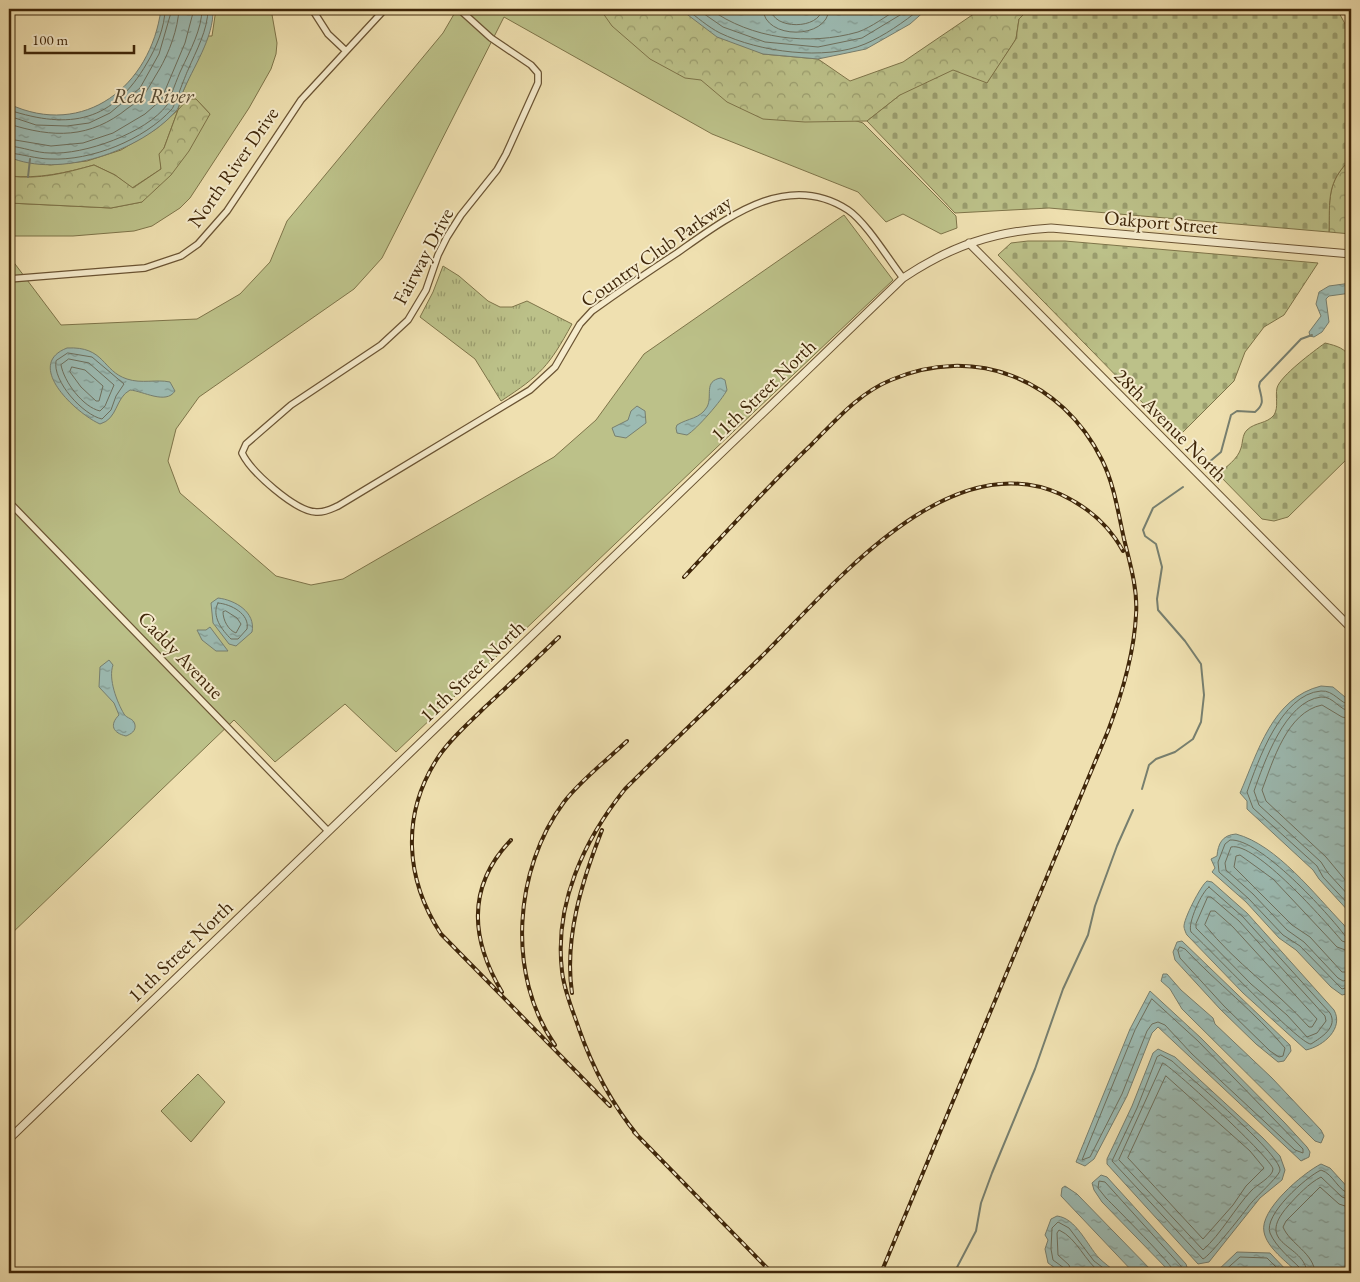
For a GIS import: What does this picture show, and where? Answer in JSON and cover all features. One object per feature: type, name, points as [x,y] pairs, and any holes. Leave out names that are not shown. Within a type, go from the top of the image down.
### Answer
[{"type":"street","points":[[312,9],[328,34],[346,51]]},
{"type":"street","name":"North River Drive","points":[[9,279],[145,268],[181,256],[198,244],[213,229],[290,114],[385,9]]},
{"type":"street","name":"Fairway Drive","points":[[242,453],[246,444],[292,405],[381,345],[408,320],[426,290],[438,255],[447,237],[461,215],[497,170],[506,154],[538,83],[538,73],[531,65],[491,38],[459,9]]},
{"type":"street","name":"Country Club Parkway","points":[[242,453],[248,465],[292,502],[305,510],[317,513],[327,511],[530,390],[555,366],[580,324],[592,312],[723,221],[743,209],[768,200],[797,194],[816,196],[842,207],[862,224],[903,278]]},
{"type":"street","name":"Oakport Street","points":[[969,243],[1004,232],[1051,228],[1351,254]]},
{"type":"street","name":"11th Street North","points":[[9,1139],[903,278],[932,259],[969,243]]},
{"type":"street","name":"28th Avenue North","points":[[969,243],[1351,628]]},
{"type":"street","name":"Caddy Avenue","points":[[9,502],[328,831]]},
{"type":"green space","points":[[216,9],[271,9],[277,43],[271,69],[249,108],[190,198],[180,208],[152,226],[134,231],[73,236],[9,236],[9,203],[111,208],[142,202],[210,114],[196,99],[178,110],[181,96],[207,36],[212,36]]},
{"type":"green space","points":[[457,9],[603,9],[697,71],[863,123],[956,216],[957,228],[941,234],[903,214],[886,222],[858,192],[712,134],[504,17],[382,258],[354,289],[199,397],[176,429],[168,461],[180,493],[276,576],[311,585],[343,579],[554,457],[596,420],[644,354],[844,215],[893,280],[396,752],[345,704],[275,762],[234,720],[9,936],[9,256],[61,325],[197,319],[240,294],[270,262],[287,221],[443,33]]},
{"type":"green space","points":[[600,9],[680,9],[763,54],[818,59],[850,81],[903,62],[981,9],[1029,9],[1019,19],[1016,39],[987,84],[900,95],[867,121],[805,122],[763,119],[727,102],[701,80],[685,78],[650,59],[612,26]]},
{"type":"green space","points":[[1029,9],[1337,9],[1351,35],[1351,159],[1343,167],[1333,184],[1330,201],[1329,232],[1049,208],[955,213],[867,121],[900,95],[953,70],[987,83],[1016,39],[1019,19]]},
{"type":"green space","points":[[188,99],[196,99],[210,114],[189,151],[171,175],[142,202],[111,208],[9,203],[9,176],[41,176],[94,165],[115,175],[133,188],[161,169],[159,154],[164,148],[178,110]]},
{"type":"green space","points":[[178,110],[160,154],[161,169],[132,188],[115,175],[94,165],[52,175],[31,177],[9,176],[9,157],[50,165],[87,161],[121,150],[156,129]]},
{"type":"green space","points":[[1351,159],[1351,234],[1329,232],[1330,201],[1333,184],[1343,167]]},
{"type":"green space","points":[[1065,241],[1318,263],[1284,315],[1264,327],[1245,352],[1234,381],[1177,438],[998,255],[1011,243]]},
{"type":"green space","points":[[443,266],[459,276],[488,301],[500,307],[512,307],[527,301],[572,324],[557,350],[543,368],[526,384],[501,401],[475,359],[420,317],[433,292]]},
{"type":"green space","points":[[1325,343],[1344,350],[1351,360],[1351,455],[1288,517],[1274,521],[1262,519],[1218,474],[1237,456],[1247,430],[1274,415],[1279,383],[1298,364]]},
{"type":"green space","points":[[198,1074],[225,1102],[191,1142],[161,1111]]},
{"type":"water","name":"Red River","points":[[161,9],[213,9],[207,42],[176,111],[161,125],[142,138],[121,149],[98,157],[75,163],[51,165],[29,163],[9,157],[9,104],[37,113],[63,115],[87,110],[109,99],[128,82],[144,61],[155,37]]},
{"type":"water","points":[[680,9],[767,9],[795,12],[830,9],[927,9],[910,24],[866,49],[818,59],[763,54],[717,37]]},
{"type":"water","points":[[1351,283],[1351,293],[1329,296],[1326,299],[1329,322],[1322,332],[1314,337],[1310,336],[1309,332],[1321,316],[1316,304],[1319,292],[1329,286]]},
{"type":"water","points":[[67,348],[79,348],[89,351],[112,370],[127,379],[170,382],[175,391],[166,397],[160,397],[130,390],[122,398],[110,418],[100,424],[90,419],[68,400],[58,389],[52,377],[50,366],[55,356]]},
{"type":"water","points":[[721,378],[725,380],[727,390],[715,407],[687,435],[677,433],[677,425],[704,411],[709,403],[712,382]]},
{"type":"water","points":[[637,406],[645,411],[646,423],[626,438],[615,436],[612,428],[628,420],[631,411]]},
{"type":"water","points":[[218,598],[237,604],[243,608],[251,619],[252,632],[236,646],[229,644],[213,623],[211,603]]},
{"type":"water","points":[[210,627],[228,651],[216,651],[202,640],[197,630],[206,630]]},
{"type":"water","points":[[109,660],[113,665],[112,683],[119,703],[124,714],[135,725],[134,731],[126,736],[115,731],[113,725],[119,715],[114,703],[99,687],[100,667]]},
{"type":"water","points":[[1321,686],[1333,687],[1351,702],[1351,914],[1313,870],[1247,809],[1247,801],[1240,793],[1261,744],[1279,714],[1290,702],[1304,692]]},
{"type":"water","points":[[1236,834],[1251,840],[1281,860],[1295,872],[1344,925],[1351,936],[1351,983],[1346,994],[1342,995],[1331,987],[1296,950],[1279,938],[1246,902],[1212,872],[1215,868],[1211,859],[1217,856],[1218,848],[1222,841],[1227,836]]},
{"type":"water","points":[[1207,881],[1212,882],[1247,913],[1334,1010],[1336,1023],[1334,1030],[1319,1045],[1306,1050],[1243,993],[1187,935],[1184,927],[1186,917],[1197,895]]},
{"type":"water","points":[[1182,941],[1290,1045],[1291,1051],[1284,1061],[1278,1062],[1256,1044],[1220,1009],[1175,960],[1173,952],[1177,942]]},
{"type":"water","points":[[1163,974],[1167,974],[1181,990],[1213,1018],[1215,1024],[1272,1078],[1321,1130],[1324,1136],[1321,1143],[1315,1141],[1182,1009],[1170,989],[1161,981]]},
{"type":"water","points":[[1150,991],[1201,1038],[1284,1122],[1307,1147],[1310,1152],[1309,1157],[1301,1161],[1158,1027],[1152,1033],[1127,1096],[1094,1159],[1085,1166],[1076,1162],[1130,1029]]},
{"type":"water","points":[[1158,1049],[1175,1057],[1263,1138],[1280,1156],[1285,1170],[1282,1180],[1260,1198],[1209,1262],[1198,1264],[1107,1164],[1107,1159],[1132,1106],[1153,1053]]},
{"type":"water","points":[[1321,1164],[1330,1168],[1351,1191],[1351,1273],[1298,1273],[1273,1249],[1264,1232],[1264,1223],[1275,1203],[1304,1175]]},
{"type":"water","points":[[1101,1175],[1107,1177],[1186,1264],[1189,1273],[1171,1273],[1102,1202],[1092,1183]]},
{"type":"water","points":[[1065,1186],[1077,1194],[1154,1273],[1134,1273],[1061,1196],[1062,1188]]},
{"type":"water","points":[[1057,1216],[1070,1222],[1081,1233],[1099,1258],[1117,1273],[1062,1273],[1048,1263],[1045,1249],[1048,1240],[1045,1235],[1051,1219]]},
{"type":"water","points":[[1237,1252],[1270,1253],[1289,1273],[1215,1273]]},
{"type":"waterway","points":[[28,177],[30,159]]},
{"type":"waterway","points":[[1208,463],[1221,452],[1231,415],[1237,411],[1255,412],[1262,403],[1260,382],[1301,339],[1312,335]]},
{"type":"waterway","points":[[1142,789],[1149,765],[1156,759],[1175,752],[1193,739],[1201,722],[1204,695],[1201,664],[1185,641],[1158,610],[1157,599],[1162,567],[1156,544],[1145,536],[1143,530],[1153,508],[1183,487]]},
{"type":"waterway","points":[[954,1273],[976,1231],[981,1203],[992,1173],[1035,1069],[1063,989],[1088,935],[1095,906],[1117,846],[1133,810]]},
{"type":"railway","points":[[684,577],[763,493],[858,400],[879,385],[922,370],[953,366],[984,368],[1013,376],[1040,390],[1064,408],[1085,432],[1102,460],[1113,488],[1136,596],[1133,645],[1118,703],[1108,731],[881,1273]]},
{"type":"railway","points":[[638,1136],[611,1098],[584,1044],[565,986],[561,946],[563,921],[575,874],[597,830],[625,789],[761,657],[821,595],[894,530],[934,505],[975,488],[1018,484],[1060,494],[1079,504],[1096,517],[1111,533],[1123,551]]},
{"type":"railway","points":[[559,637],[459,732],[437,759],[425,780],[417,802],[413,824],[412,847],[414,869],[429,913],[441,934],[610,1106]]},
{"type":"railway","points":[[555,1045],[539,1017],[529,987],[523,955],[522,922],[526,890],[535,858],[547,829],[564,802],[586,778],[627,741]]},
{"type":"railway","points":[[572,993],[570,951],[576,910],[602,830]]},
{"type":"railway","points":[[502,992],[484,953],[479,933],[478,914],[480,895],[486,876],[496,858],[511,840]]},
{"type":"railway","points":[[634,1132],[772,1273]]}]
